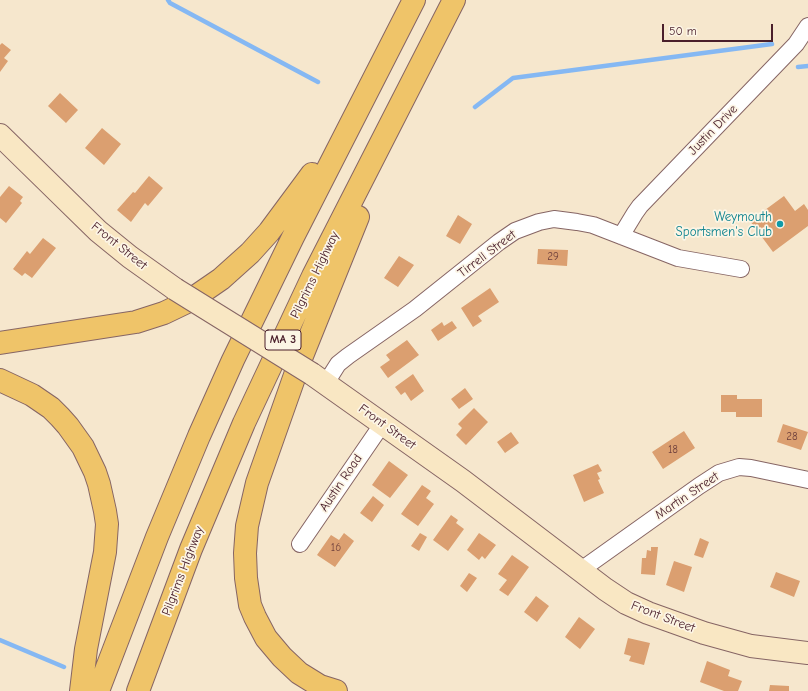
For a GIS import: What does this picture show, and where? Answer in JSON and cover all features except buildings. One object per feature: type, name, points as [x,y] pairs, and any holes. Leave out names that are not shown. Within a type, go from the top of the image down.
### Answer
[{"type":"highway","name":"MA 3","points":[[98,691],[157,537],[210,411],[280,262],[414,0]]},
{"type":"highway","name":"Pilgrims Highway","points":[[139,691],[153,649],[199,530],[244,423],[313,276],[454,0]]},
{"type":"highway","points":[[0,343],[123,325],[150,318],[189,301],[222,279],[259,244],[298,195],[337,137],[393,42]]},
{"type":"highway","points":[[336,691],[320,686],[299,673],[274,648],[260,628],[247,592],[245,553],[247,526],[257,484],[302,355],[424,59]]},
{"type":"highway","points":[[0,380],[32,395],[51,408],[60,417],[83,447],[99,484],[105,511],[105,552],[86,648],[81,691]]},
{"type":"street","name":"Justin Drive","points":[[622,236],[640,206],[796,44],[808,26]]},
{"type":"street","name":"Front Street","points":[[0,135],[98,231],[130,257],[174,289],[319,378],[478,492],[605,589],[626,603],[648,613],[704,633],[750,646],[808,653]]},
{"type":"street","name":"Tirrell Street","points":[[319,378],[415,309],[495,245],[515,231],[535,223],[554,219],[593,225],[678,258],[741,270]]},
{"type":"street","name":"Austin Road","points":[[300,544],[383,423]]},
{"type":"street","name":"Martin Street","points":[[581,570],[719,473],[739,468],[750,468],[808,480]]},
{"type":"waterway","points":[[168,0],[170,3],[318,82]]},
{"type":"waterway","points":[[475,107],[513,78],[772,44]]},
{"type":"waterway","points":[[798,67],[808,66]]},
{"type":"waterway","points":[[0,640],[64,667]]},
{"type":"place","name":"Weymouth Sportsmen's Club","points":[[780,224]]}]
